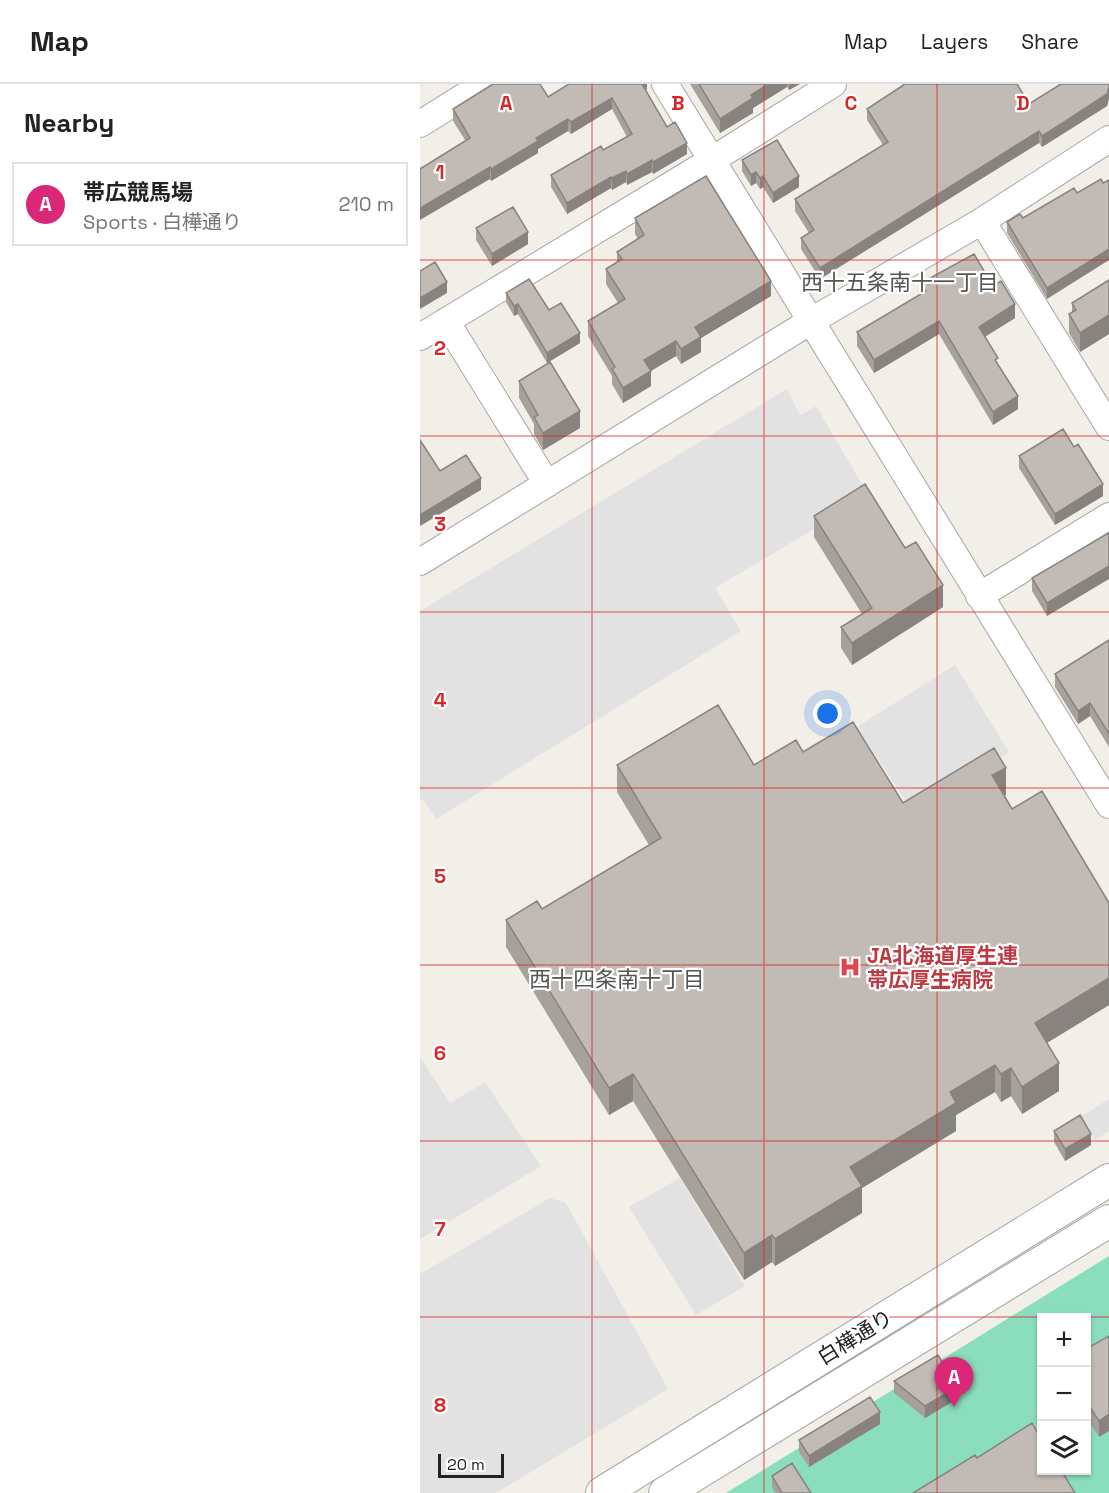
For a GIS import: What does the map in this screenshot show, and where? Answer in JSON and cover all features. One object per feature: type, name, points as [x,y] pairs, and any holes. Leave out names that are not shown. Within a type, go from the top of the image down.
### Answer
[{"type":"street","points":[[420,124],[484,84]]},
{"type":"street","points":[[665,84],[1109,805]]},
{"type":"street","points":[[420,337],[833,84]]},
{"type":"street","points":[[420,562],[811,321],[982,221],[1109,139]]},
{"type":"street","points":[[982,221],[1109,427]]},
{"type":"street","points":[[446,321],[547,484]]},
{"type":"street","points":[[979,596],[1109,516]]},
{"type":"street","name":"白樺通り","points":[[602,1493],[1109,1180]]},
{"type":"street","name":"白樺通り","points":[[665,1493],[1109,1221]]},
{"type":"green space","points":[[1109,1256],[1109,1493],[726,1493]]},
{"type":"shaded area","points":[[787,389],[800,415],[816,406],[869,496],[715,588],[741,631],[436,819],[423,799],[420,800],[420,611]]},
{"type":"shaded area","points":[[955,665],[1009,752],[912,811],[857,727]]},
{"type":"shaded area","points":[[420,1057],[450,1103],[485,1082],[541,1166],[420,1239]]},
{"type":"shaded area","points":[[1109,1099],[1109,1131],[1095,1140],[1081,1117]]},
{"type":"shaded area","points":[[680,1178],[745,1286],[696,1315],[629,1207]]},
{"type":"shaded area","points":[[550,1198],[566,1203],[668,1389],[496,1493],[420,1493],[420,1274]]},
{"type":"building","points":[[493,84],[540,84],[548,97],[569,84],[642,84],[667,127],[675,122],[687,143],[627,174],[626,171],[611,177],[567,203],[551,175],[601,146],[603,150],[632,134],[612,98],[571,122],[568,119],[536,138],[538,141],[420,208],[420,169],[470,138],[453,109]]},
{"type":"building","points":[[699,84],[768,84],[751,95],[753,98],[720,119]]},
{"type":"building","points":[[905,84],[1017,84],[1029,104],[1061,84],[1109,84],[1109,87],[1107,94],[1058,126],[1042,136],[1039,131],[820,268],[801,238],[814,230],[795,199],[888,142],[867,109]]},
{"type":"building","points":[[777,140],[799,176],[773,193],[763,176],[760,178],[756,172],[751,175],[742,160]]},
{"type":"building","points":[[706,176],[771,281],[695,327],[701,337],[681,349],[676,341],[644,360],[651,371],[623,388],[612,369],[615,367],[588,321],[625,299],[606,269],[622,259],[617,252],[644,235],[635,218]]},
{"type":"building","points":[[1101,179],[1103,183],[1109,180],[1109,249],[1047,288],[1007,222],[1020,214],[1023,218],[1074,188],[1077,193]]},
{"type":"building","points":[[513,207],[528,232],[492,254],[476,228]]},
{"type":"building","points":[[974,254],[993,286],[1001,281],[1015,304],[979,327],[998,358],[995,360],[1018,396],[993,412],[939,321],[874,360],[857,332],[926,291],[921,283]]},
{"type":"building","points":[[435,262],[447,282],[420,298],[420,271]]},
{"type":"building","points":[[529,279],[549,310],[561,303],[580,333],[547,353],[518,304],[514,306],[506,293]]},
{"type":"building","points":[[1109,280],[1109,315],[1080,333],[1069,314],[1076,310],[1072,303]]},
{"type":"building","points":[[550,362],[580,411],[543,433],[534,417],[538,415],[519,381]]},
{"type":"building","points":[[1063,429],[1074,447],[1078,444],[1103,484],[1055,514],[1019,456]]},
{"type":"building","points":[[420,440],[440,471],[466,455],[481,478],[420,515]]},
{"type":"building","points":[[865,484],[905,548],[916,542],[943,585],[852,643],[841,627],[872,608],[814,516]]},
{"type":"building","points":[[1109,533],[1109,566],[1047,603],[1032,578]]},
{"type":"building","points":[[1109,640],[1109,734],[1090,703],[1078,711],[1055,674]]},
{"type":"building","name":"JA北海道厚生連 帯広厚生病院","points":[[718,705],[754,765],[796,740],[803,752],[853,722],[903,803],[994,748],[1006,768],[992,775],[1012,809],[1042,791],[1109,903],[1109,978],[1035,1023],[1059,1063],[1022,1087],[1011,1068],[1001,1074],[995,1065],[950,1092],[956,1103],[850,1167],[862,1186],[775,1239],[772,1235],[744,1253],[633,1074],[609,1088],[506,920],[537,901],[542,909],[661,838],[617,765]]},
{"type":"building","points":[[1080,1115],[1091,1134],[1065,1149],[1054,1131]]},
{"type":"building","points":[[1109,1336],[1109,1414],[1099,1421],[1091,1409],[1091,1346]]},
{"type":"building","points":[[938,1355],[957,1387],[925,1406],[894,1381]]},
{"type":"building","points":[[870,1397],[880,1412],[809,1456],[799,1440]]},
{"type":"building","points":[[1032,1423],[1037,1432],[1037,1475],[1064,1475],[1075,1493],[913,1493],[975,1455],[977,1458]]},
{"type":"building","points":[[792,1463],[811,1493],[782,1493],[772,1476]]},
{"type":"place","name":"JA北海道厚生連 帯広厚生病院","points":[[850,967]]},
{"type":"place","name":"帯広競馬場","points":[[954,1407]]},
{"type":"district","name":"西十五条南十一丁目","points":[[900,282]]},
{"type":"district","name":"西十四条南十丁目","points":[[617,979]]}]
